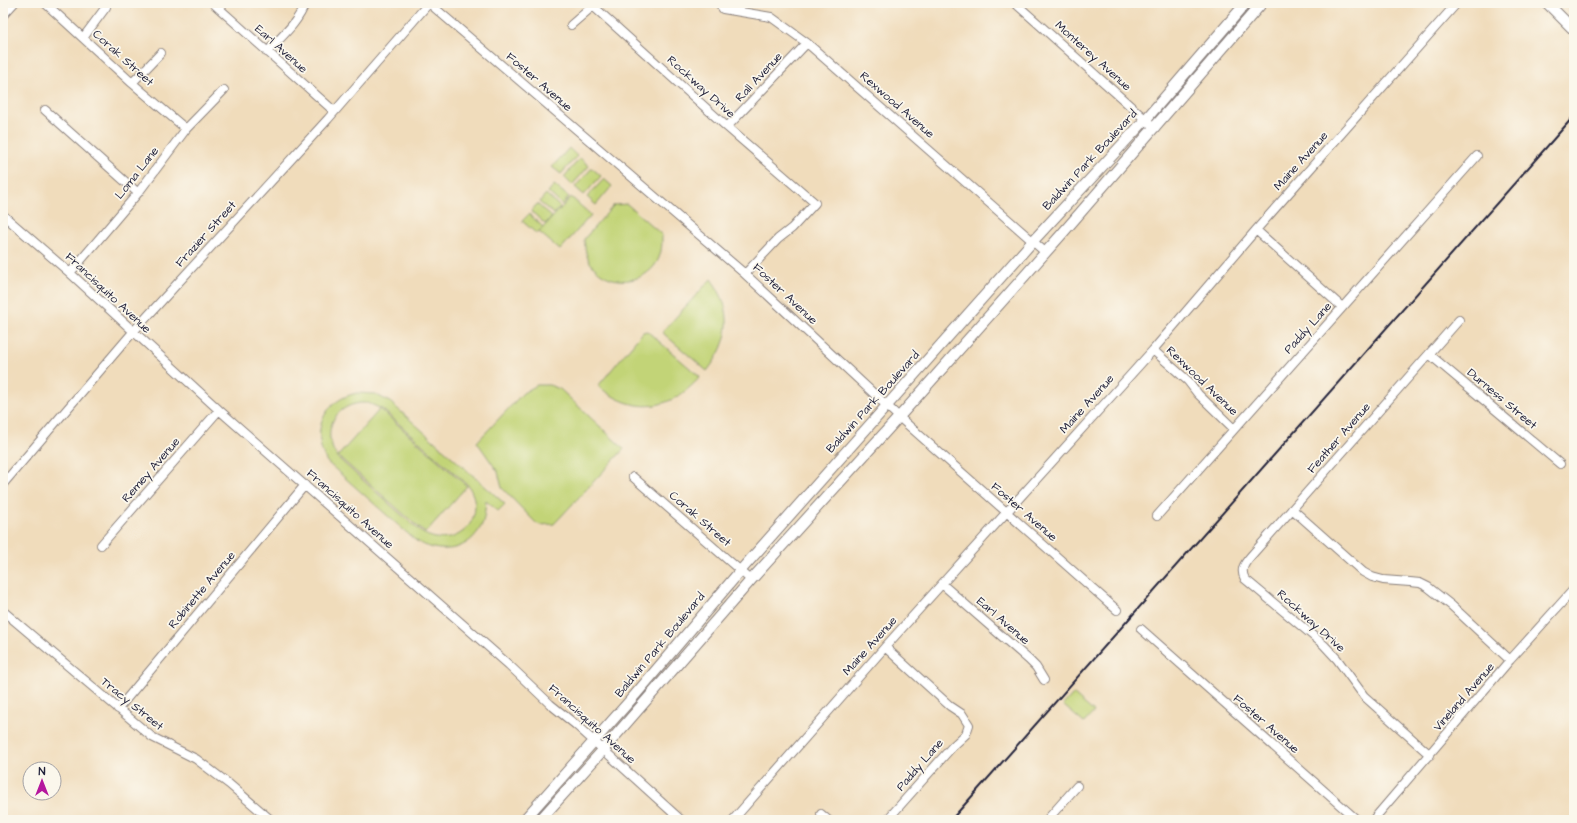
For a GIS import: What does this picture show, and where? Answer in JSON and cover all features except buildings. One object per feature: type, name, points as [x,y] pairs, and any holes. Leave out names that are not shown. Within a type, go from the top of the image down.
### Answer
[{"type":"main road","name":"Baldwin Park Boulevard","points":[[525,819],[635,695],[741,570],[1033,241],[1146,119],[1246,3]]},
{"type":"main road","name":"Baldwin Park Boulevard","points":[[540,820],[751,580],[1046,252],[1262,3]]},
{"type":"main road","points":[[1547,3],[1574,30]]},
{"type":"street","points":[[3,15],[14,3]]},
{"type":"street","name":"Corak Street","points":[[45,3],[132,83],[186,129]]},
{"type":"street","name":"Earl Avenue","points":[[213,3],[266,52],[334,111]]},
{"type":"street","points":[[266,52],[296,19],[303,10],[305,3]]},
{"type":"street","name":"Frazier Street","points":[[3,484],[133,332],[334,111],[429,3]]},
{"type":"street","name":"Foster Avenue","points":[[429,3],[745,274],[899,417],[1117,610]]},
{"type":"street","name":"Rexwood Avenue","points":[[719,3],[723,9],[771,17],[807,42],[1046,252]]},
{"type":"street","name":"Monterey Avenue","points":[[1016,3],[1155,128]]},
{"type":"street","name":"Maine Avenue","points":[[733,820],[885,647],[1152,350],[1457,3]]},
{"type":"street","name":"Rockway Drive","points":[[571,25],[593,6],[727,127],[816,203],[792,228],[778,239],[745,274]]},
{"type":"street","points":[[83,38],[106,7]]},
{"type":"street","name":"Rall Avenue","points":[[727,127],[807,42]]},
{"type":"street","points":[[132,83],[161,53]]},
{"type":"street","name":"Loma Lane","points":[[70,273],[138,193],[186,129],[224,90]]},
{"type":"street","points":[[45,110],[138,193]]},
{"type":"street","name":"Paddy Lane","points":[[1157,516],[1477,156]]},
{"type":"street","name":"Francisquito Avenue","points":[[3,215],[70,273],[219,410],[509,664],[550,704],[681,820]]},
{"type":"street","points":[[1256,230],[1342,307]]},
{"type":"street","name":"Feather Avenue","points":[[1242,574],[1242,568],[1250,557],[1459,320]]},
{"type":"street","name":"Rexwood Avenue","points":[[1152,350],[1188,381],[1198,394],[1234,429]]},
{"type":"street","name":"Durness Street","points":[[1429,354],[1560,464]]},
{"type":"street","name":"Remey Avenue","points":[[101,545],[219,410]]},
{"type":"street","name":"Corak Street","points":[[633,477],[751,580]]},
{"type":"street","name":"Robinette Avenue","points":[[118,709],[305,485]]},
{"type":"street","points":[[1292,509],[1363,572],[1372,577],[1394,582],[1420,584],[1428,587],[1442,597],[1510,660]]},
{"type":"street","name":"Rockway Drive","points":[[1242,574],[1245,579],[1324,645],[1337,659],[1364,696],[1430,755]]},
{"type":"street","name":"Earl Avenue","points":[[942,584],[1029,660],[1036,667],[1044,680]]},
{"type":"street","name":"Vineland Avenue","points":[[1373,820],[1510,660],[1574,589]]},
{"type":"street","name":"Tracy Street","points":[[3,610],[152,737],[196,759],[229,784],[271,820]]},
{"type":"street","name":"Foster Avenue","points":[[1141,630],[1357,820]]},
{"type":"street","name":"Paddy Lane","points":[[885,647],[950,706],[962,714],[969,725],[966,734],[952,747],[887,820]]},
{"type":"street","points":[[1047,820],[1077,786]]},
{"type":"street","points":[[821,814],[828,820]]},
{"type":"green space","points":[[569,148],[577,156],[561,174],[552,167]]},
{"type":"green space","points":[[580,158],[589,166],[572,185],[564,177]]},
{"type":"green space","points":[[592,168],[601,176],[584,195],[575,187]]},
{"type":"green space","points":[[604,179],[612,186],[596,205],[587,197]]},
{"type":"green space","points":[[554,185],[569,197],[562,205],[548,192]]},
{"type":"green space","points":[[546,194],[560,207],[554,214],[539,202]]},
{"type":"green space","points":[[571,197],[591,215],[560,250],[539,232]]},
{"type":"green space","points":[[537,204],[552,217],[545,224],[531,211]]},
{"type":"green space","points":[[627,204],[662,235],[660,255],[651,270],[643,275],[635,279],[616,280],[599,272],[592,265],[587,256],[584,239],[614,205]]},
{"type":"green space","points":[[529,214],[543,227],[537,234],[522,221]]},
{"type":"green space","points":[[711,279],[719,291],[724,303],[727,314],[727,326],[721,348],[707,371],[664,334],[663,331]]},
{"type":"green space","points":[[647,331],[700,377],[688,389],[676,397],[664,403],[651,406],[625,402],[598,386],[643,332]]},
{"type":"green space","points":[[537,385],[549,385],[560,389],[624,449],[554,524],[540,525],[536,523],[502,488],[498,472],[477,442],[523,393]]},
{"type":"green space","points":[[357,393],[375,394],[390,402],[505,504],[498,511],[486,501],[483,522],[478,532],[471,540],[463,545],[454,548],[434,548],[415,540],[327,462],[322,451],[320,429],[328,410],[345,397]],"holes":[[[360,403],[368,403],[382,409],[467,484],[473,496],[475,509],[472,519],[466,529],[457,535],[446,538],[434,538],[421,532],[339,459],[330,442],[330,433],[335,417],[342,410],[350,406]]]},
{"type":"green space","points":[[380,409],[467,486],[425,533],[338,456]]},
{"type":"green space","points":[[1073,694],[1094,712],[1084,723],[1063,705]]},
{"type":"railway","points":[[951,820],[1574,116]]}]
